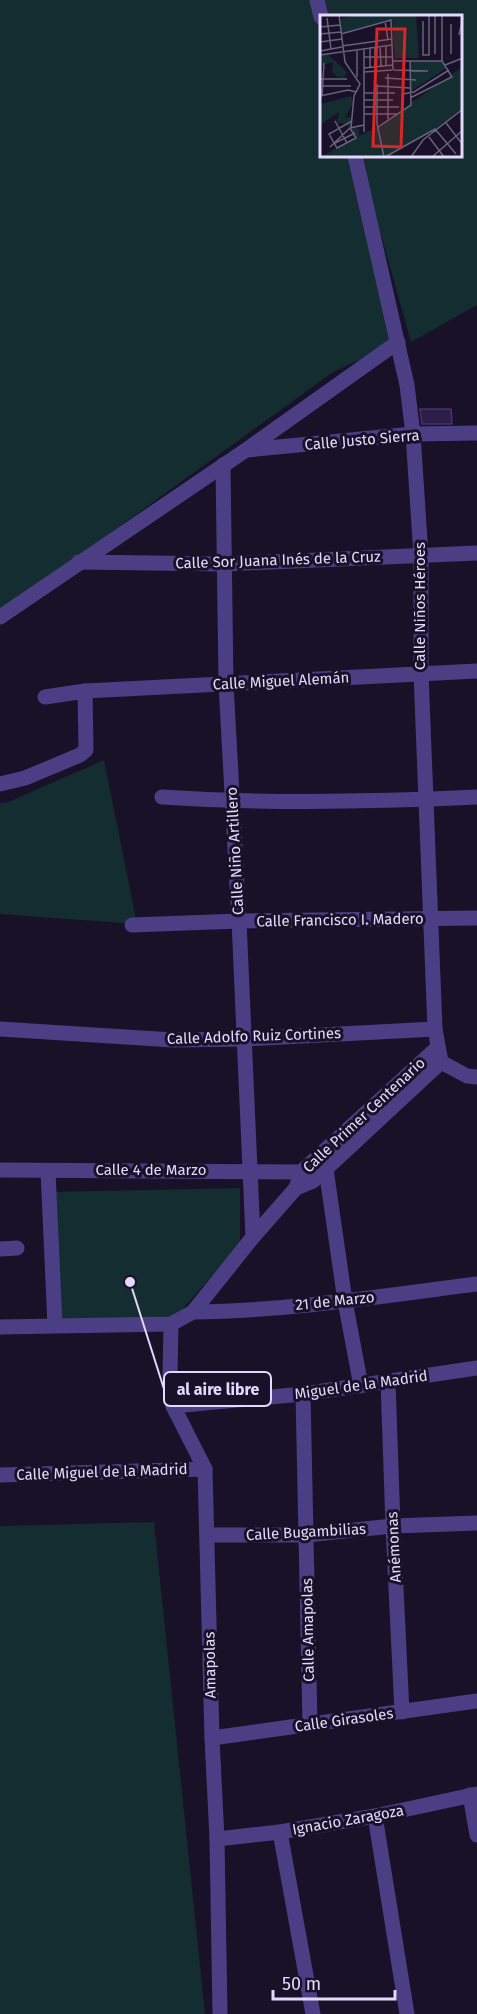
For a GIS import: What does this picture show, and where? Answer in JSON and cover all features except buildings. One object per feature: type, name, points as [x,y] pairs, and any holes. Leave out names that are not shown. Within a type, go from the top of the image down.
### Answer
[{"type":"street","points":[[317,0],[321,15]]},
{"type":"street","name":"Calle Niños Héroes","points":[[355,158],[407,385],[413,434],[421,556],[421,673],[435,1029],[441,1062]]},
{"type":"street","points":[[0,617],[246,450],[398,342]]},
{"type":"street","name":"Calle Justo Sierra","points":[[246,450],[413,434],[477,433]]},
{"type":"street","name":"Calle Niño Artillero","points":[[223,465],[226,684],[253,1237]]},
{"type":"street","name":"Calle Sor Juana Inés de la Cruz","points":[[79,562],[224,564],[477,553]]},
{"type":"street","name":"Calle Miguel Alemán","points":[[45,697],[85,691],[477,671]]},
{"type":"street","points":[[0,784],[25,778],[80,755],[86,750],[85,691]]},
{"type":"street","points":[[162,797],[233,802],[425,800],[477,797]]},
{"type":"street","name":"Calle Francisco I. Madero","points":[[132,925],[239,921],[477,918]]},
{"type":"street","name":"Calle Adolfo Ruiz Cortines","points":[[0,1029],[173,1040],[244,1040],[435,1029]]},
{"type":"street","name":"Calle Primer Centenario","points":[[171,1324],[193,1312],[296,1188],[301,1172],[438,1047]]},
{"type":"street","points":[[441,1062],[467,1076],[477,1077]]},
{"type":"street","name":"Calle Primer Centenario","points":[[296,1188],[313,1181],[441,1062]]},
{"type":"street","points":[[326,1169],[345,1301],[362,1386]]},
{"type":"street","name":"Calle 4 de Marzo","points":[[0,1170],[301,1172]]},
{"type":"street","points":[[48,1170],[55,1325]]},
{"type":"street","points":[[0,1249],[17,1248]]},
{"type":"street","name":"21 de Marzo","points":[[193,1312],[237,1312],[477,1284]]},
{"type":"street","points":[[0,1327],[171,1324]]},
{"type":"street","name":"Amapolas","points":[[171,1324],[170,1374],[173,1406],[204,1469],[217,1839],[220,2014]]},
{"type":"street","name":"Miguel de la Madrid","points":[[173,1406],[303,1394],[477,1368]]},
{"type":"street","name":"Anémonas","points":[[388,1381],[402,1712]]},
{"type":"street","name":"Calle Amapolas","points":[[303,1394],[310,1725]]},
{"type":"street","name":"Calle Miguel de la Madrid","points":[[0,1475],[204,1469]]},
{"type":"street","name":"Calle Bugambilias","points":[[207,1535],[306,1535],[393,1526],[477,1523]]},
{"type":"street","name":"Calle Girasoles","points":[[212,1738],[477,1701]]},
{"type":"street","points":[[474,1794],[477,1835]]},
{"type":"street","name":"Ignacio Zaragoza","points":[[217,1839],[280,1832],[375,1816],[474,1794]]},
{"type":"street","points":[[375,1816],[407,2014]]},
{"type":"street","points":[[280,1832],[313,2014]]},
{"type":"green space","points":[[0,0],[477,0],[477,305],[411,342],[360,158],[462,158],[462,15],[320,15],[320,158],[355,158],[398,342],[333,372],[0,613]]},
{"type":"green space","points":[[104,760],[137,924],[0,914],[0,803],[6,803]]},
{"type":"green space","points":[[240,1188],[240,1244],[173,1320],[56,1325],[52,1192]]},
{"type":"green space","points":[[154,1522],[205,2014],[0,2014],[0,1526]]},
{"type":"place","name":"al aire libre","points":[[130,1282]]}]
